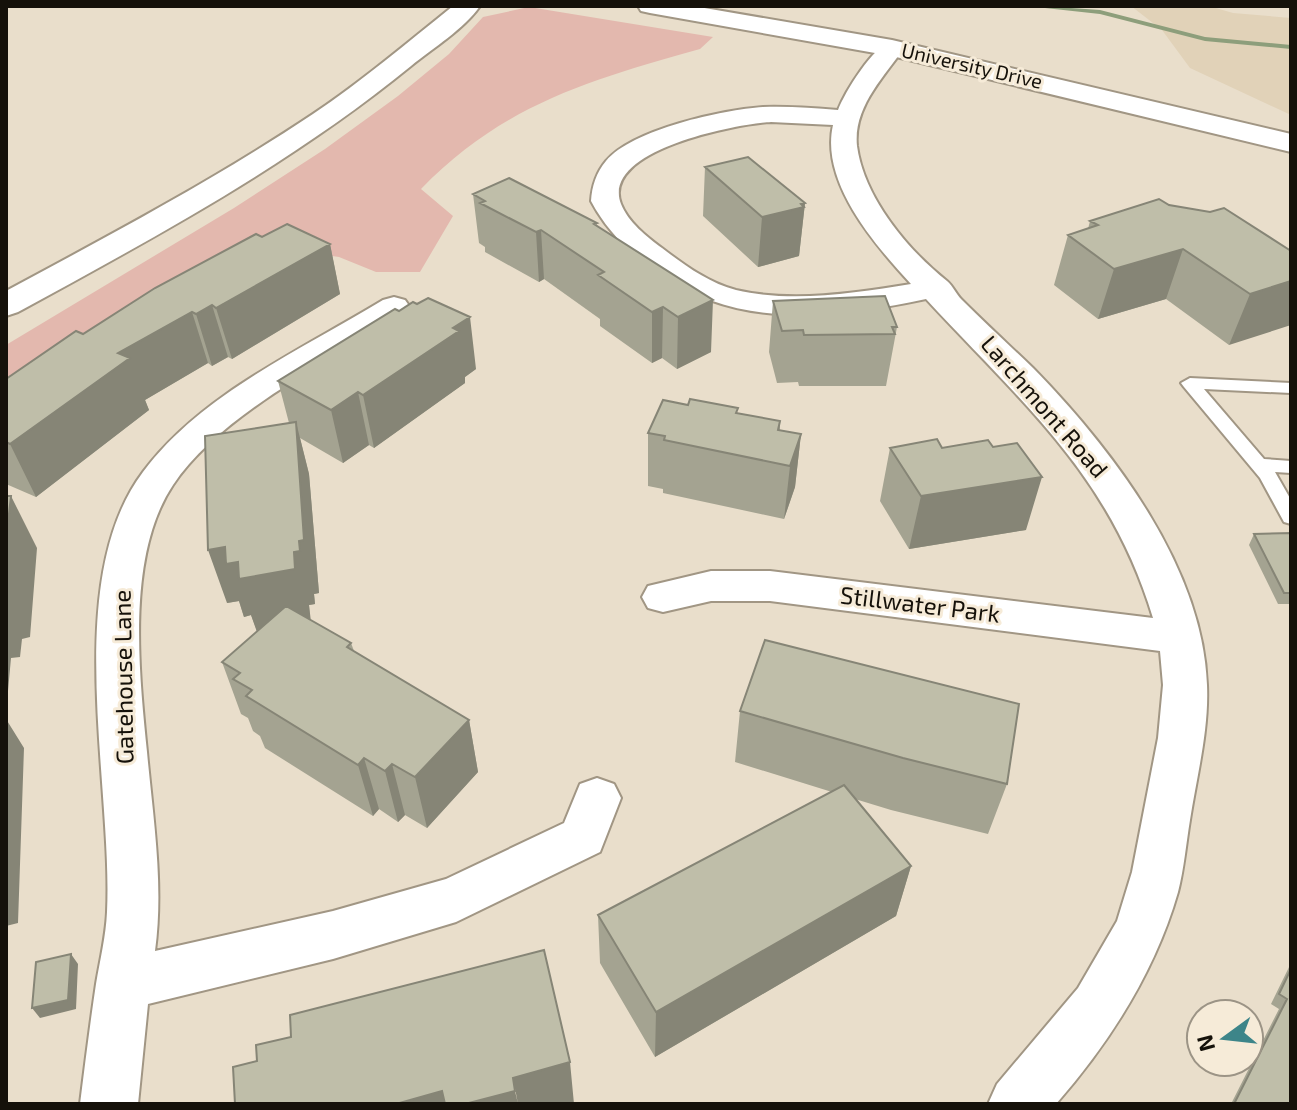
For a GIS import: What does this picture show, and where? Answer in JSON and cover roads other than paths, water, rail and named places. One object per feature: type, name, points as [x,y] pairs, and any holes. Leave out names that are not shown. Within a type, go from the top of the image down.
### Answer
[{"type":"main road","points":[[370,50],[427,6]]},
{"type":"main road","points":[[6,305],[172,212],[317,123],[367,88],[468,6]]},
{"type":"main road","name":"University Drive","points":[[650,6],[892,48],[1291,143]]},
{"type":"street","name":"Larchmont Road","points":[[892,48],[859,90],[846,118],[844,145],[864,204],[899,249],[1025,379],[1084,447],[1115,489],[1143,539],[1168,601],[1184,667],[1184,718],[1152,893],[1133,946],[1105,995],[1050,1069],[1017,1104]]},
{"type":"street","points":[[846,118],[757,115],[717,122],[679,134],[619,162],[609,176],[605,201],[625,231],[652,255],[701,288],[747,301],[832,304],[882,299],[936,288]]},
{"type":"street","name":"Gatehouse Lane","points":[[109,1104],[133,914],[120,652],[120,588],[139,513],[155,482],[200,434],[394,307]]},
{"type":"street","name":"Stillwater Park","points":[[663,597],[711,586],[770,586],[1178,637]]},
{"type":"street","points":[[123,984],[333,935],[456,899],[583,837],[597,798]]},
{"type":"lane","points":[[1291,388],[1190,383],[1259,465],[1291,517]]},
{"type":"lane","points":[[1259,465],[1291,467]]},
{"type":"waterway","points":[[1045,6],[1100,12],[1205,39],[1291,47]]}]
